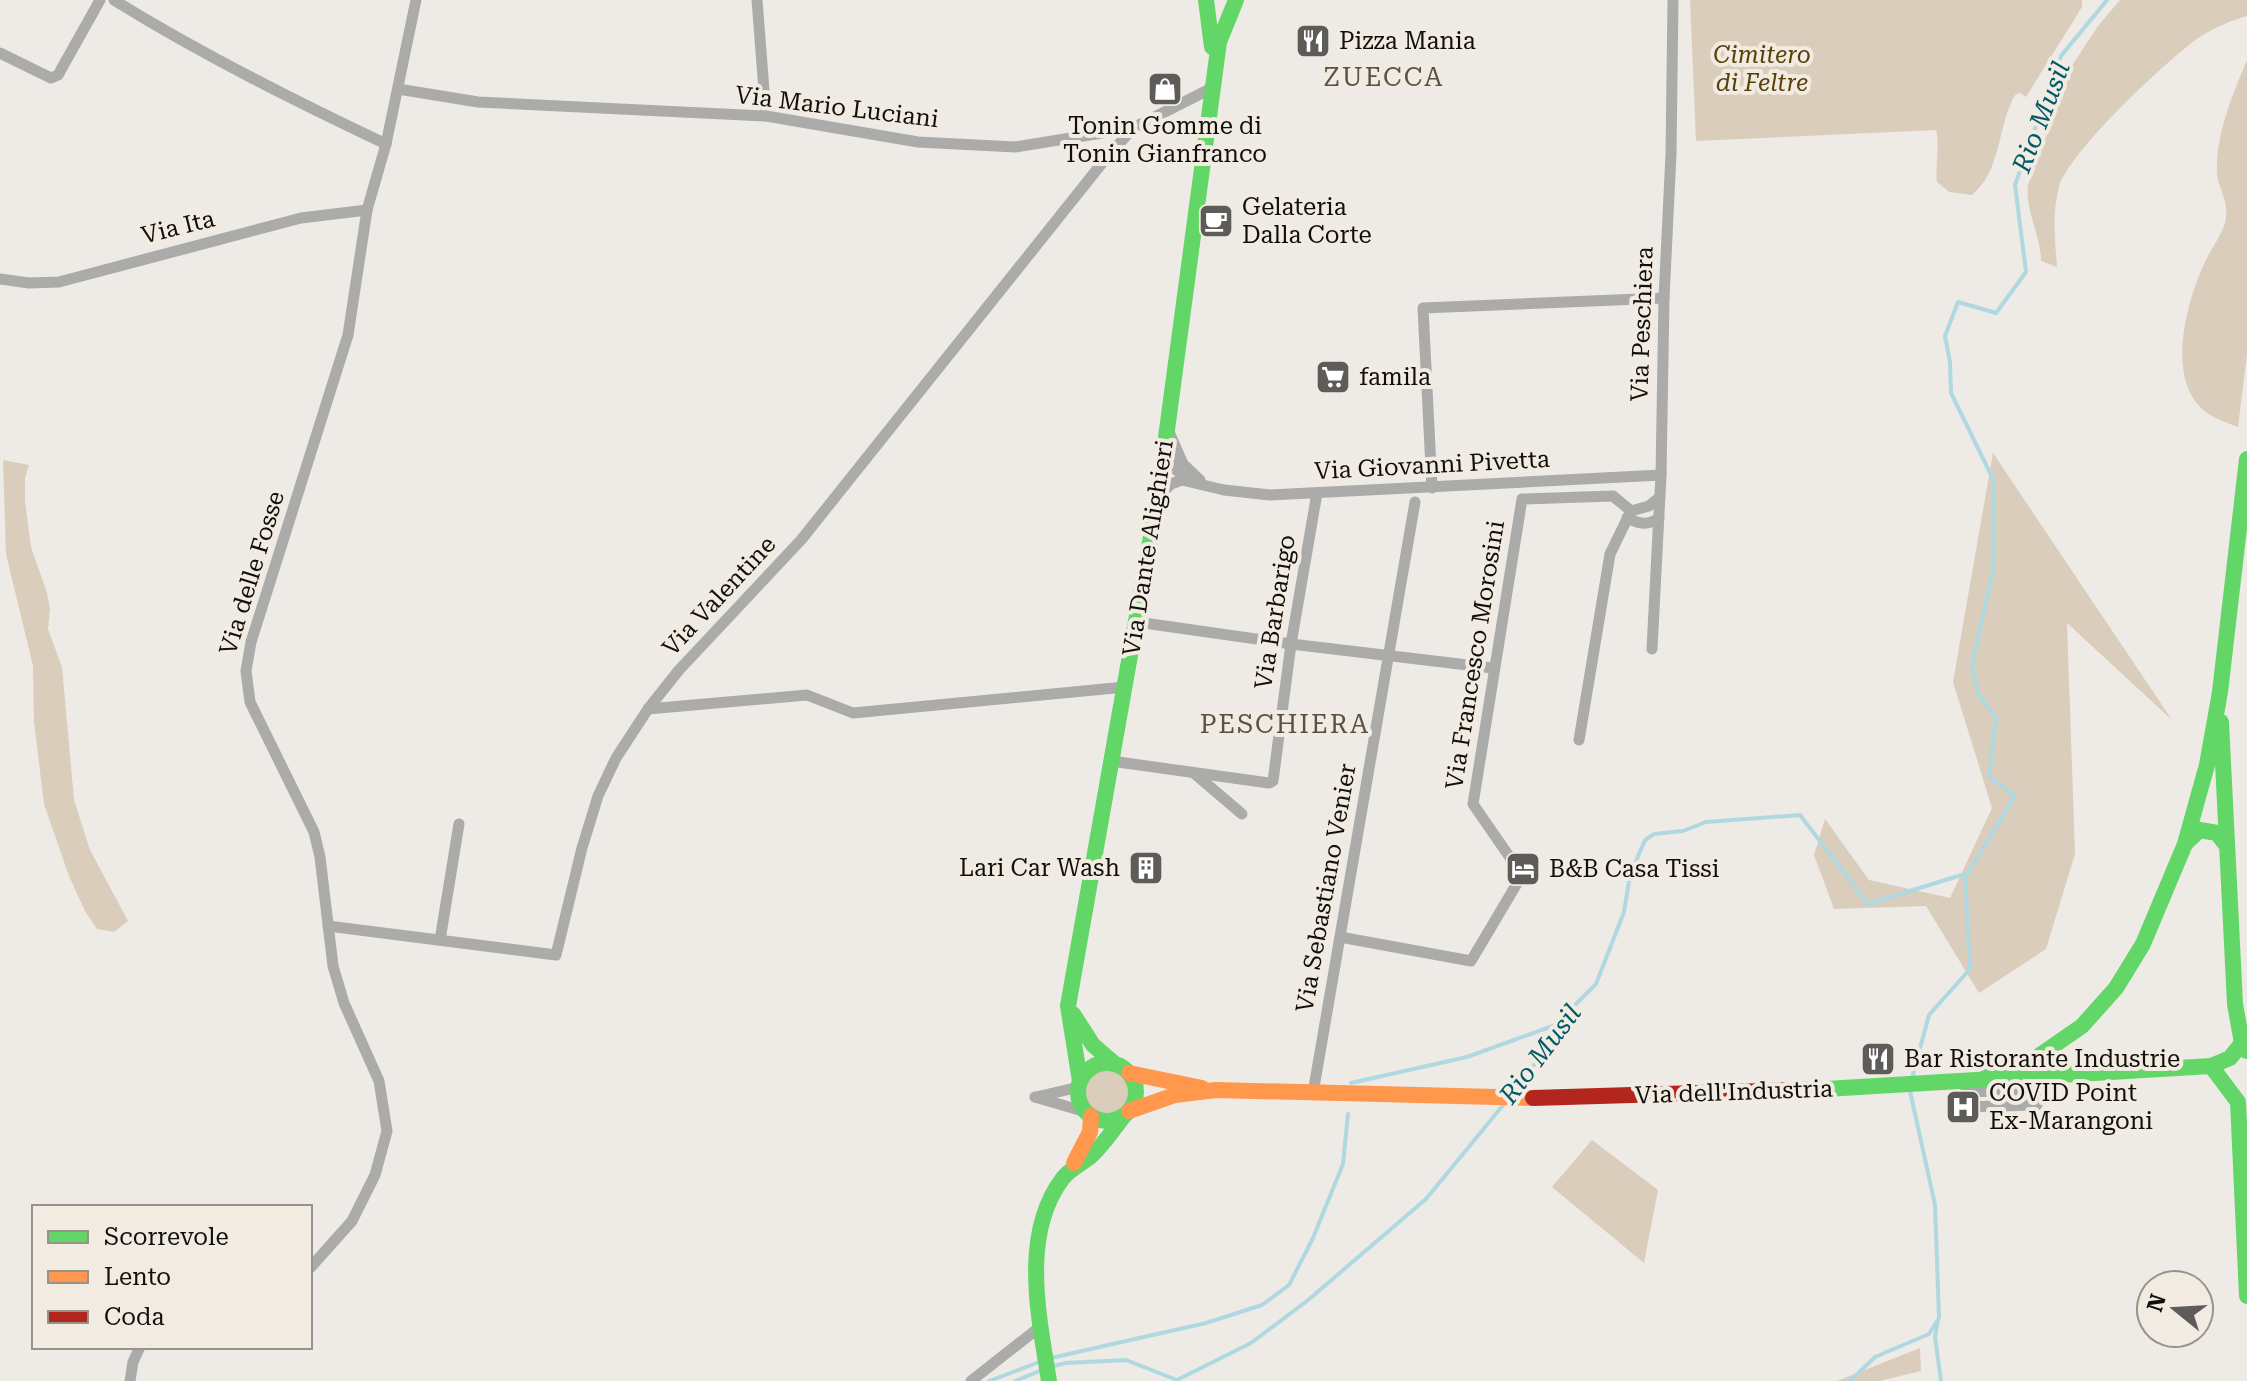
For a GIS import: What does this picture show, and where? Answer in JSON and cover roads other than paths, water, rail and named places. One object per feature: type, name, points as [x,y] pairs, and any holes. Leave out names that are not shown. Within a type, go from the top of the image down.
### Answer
[{"type":"street","points":[[0,53],[51,78],[58,75],[100,0]]},
{"type":"street","points":[[114,0],[280,94],[386,144]]},
{"type":"street","name":"Via delle Fosse","points":[[312,1266],[352,1221],[375,1175],[387,1131],[379,1081],[344,1003],[333,966],[320,857],[314,832],[250,702],[246,671],[251,642],[348,335],[367,210],[386,144],[416,0]]},
{"type":"street","points":[[757,0],[766,116]]},
{"type":"street","name":"Via Dante Alighieri","points":[[1206,0],[1212,44],[1212,88]]},
{"type":"street","name":"Via Dante Alighieri","points":[[1080,1084],[1079,1059],[1068,1006],[1158,497],[1212,88],[1223,28],[1236,0]]},
{"type":"street","name":"Via Peschiera","points":[[1652,649],[1661,475],[1673,0]]},
{"type":"street","name":"Via Mario Luciani","points":[[398,89],[478,102],[766,116],[918,142],[1015,147],[1133,128],[1212,88]]},
{"type":"street","name":"Via Valentine","points":[[328,926],[556,955],[598,796],[616,758],[648,709],[679,670],[801,540],[1133,128]]},
{"type":"street","name":"Via Ita","points":[[0,279],[29,283],[59,282],[301,218],[367,210]]},
{"type":"street","points":[[1432,488],[1423,308],[1664,298]]},
{"type":"street","points":[[1166,435],[1169,462],[1188,480]]},
{"type":"street","points":[[1166,435],[1183,464],[1207,485]]},
{"type":"street","points":[[1966,1088],[2033,1060],[2082,1026],[2116,988],[2143,944],[2185,844],[2207,765],[2220,692],[2247,459]]},
{"type":"street","name":"Via Giovanni Pivetta","points":[[1188,480],[1254,494],[1661,475]]},
{"type":"street","points":[[1158,497],[1171,484],[1188,480]]},
{"type":"street","name":"Via Barbarigo","points":[[1195,774],[1273,781],[1291,644],[1317,493]]},
{"type":"street","name":"Via Francesco Morosini","points":[[1340,937],[1471,961],[1522,875],[1473,804],[1522,499],[1613,496],[1629,514]]},
{"type":"street","points":[[1579,740],[1610,554],[1629,514],[1649,506],[1660,497]]},
{"type":"street","name":"Via Sebastiano Venier","points":[[1313,1093],[1415,502]]},
{"type":"street","points":[[1629,514],[1641,524],[1650,524],[1659,518]]},
{"type":"street","points":[[1137,622],[1493,668]]},
{"type":"street","points":[[648,709],[807,695],[853,713],[1125,687]]},
{"type":"street","points":[[2220,692],[2235,1004],[2245,1045],[2230,1058],[2211,1066],[2238,1102],[2247,1296]]},
{"type":"street","points":[[1111,761],[1195,774],[1242,814]]},
{"type":"street","points":[[440,940],[459,824]]},
{"type":"street","points":[[2185,844],[2200,830],[2217,833],[2227,846]]},
{"type":"street","points":[[1068,1006],[1093,1045],[1133,1080],[1136,1096],[1126,1114],[1099,1147],[1070,1170]]},
{"type":"street","points":[[2033,1060],[2034,1070],[2040,1078]]},
{"type":"street","points":[[1122,1069],[1095,1066],[1080,1084],[1035,1097],[1107,1121],[1126,1114]]},
{"type":"street","name":"Via dell'Industria","points":[[1126,1114],[1175,1095],[1216,1090],[1517,1098],[1930,1085],[1966,1088],[2040,1078],[2211,1066]]},
{"type":"street","name":"Via dell'Industria","points":[[1122,1069],[1216,1090]]},
{"type":"street","points":[[1049,1376],[1038,1262],[1040,1233],[1050,1199],[1084,1145],[1088,1114],[1080,1103],[1080,1084]]},
{"type":"street","points":[[1966,1088],[2037,1090],[2037,1105],[1966,1107],[1966,1088]]},
{"type":"street","points":[[971,1381],[1043,1334]]},
{"type":"street","points":[[130,1381],[139,1349]]},
{"type":"waterway","name":"Rio Musil","points":[[1511,1094],[1553,1041],[1554,1026],[1596,984],[1624,912],[1630,875],[1645,840],[1654,834],[1683,831],[1706,822],[1800,815],[1868,904],[1968,873],[2015,796],[1989,776],[1996,718],[1978,694],[1972,666],[1993,570],[1994,481],[1951,393],[1945,336],[1958,302],[1996,313],[2026,272],[2015,185],[2061,56],[2107,0]]},
{"type":"waterway","points":[[1911,1082],[1929,1015],[1970,969],[1965,875]]},
{"type":"waterway","points":[[1351,1083],[1467,1057],[1553,1026]]},
{"type":"waterway","points":[[1850,1381],[1875,1357],[1929,1334],[1939,1318],[1935,1205],[1910,1091]]},
{"type":"waterway","name":"Rio Musil","points":[[1050,1367],[1066,1363],[1126,1360],[1177,1380],[1251,1343],[1307,1301],[1426,1199],[1504,1104]]},
{"type":"waterway","points":[[1051,1358],[1206,1323],[1262,1305],[1289,1285],[1313,1238],[1343,1164],[1348,1114]]},
{"type":"waterway","points":[[1938,1320],[1935,1337],[1941,1381]]},
{"type":"waterway","points":[[989,1381],[1042,1361]]},
{"type":"waterway","name":"Rio Musil","points":[[1015,1381],[1042,1370]]},
{"type":"place","name":"Pizza Mania","points":[[1313,41]]},
{"type":"place","name":"Tonin Gomme di Tonin Gianfranco","points":[[1165,89]]},
{"type":"place","name":"Gelateria Dalla Corte","points":[[1216,221]]},
{"type":"place","name":"famila","points":[[1333,377]]},
{"type":"place","name":"Lari Car Wash","points":[[1146,868]]},
{"type":"place","name":"B&B Casa Tissi","points":[[1523,869]]},
{"type":"place","name":"Bar Ristorante Industrie","points":[[1878,1059]]},
{"type":"place","name":"COVID Point Ex-Marangoni","points":[[1963,1107]]},
{"type":"district","name":"ZUECCA","points":[[1384,77]]},
{"type":"district","name":"PESCHIERA","points":[[1285,724]]},
{"type":"park label","name":"Cimitero di Feltre","points":[[1762,69]]}]
